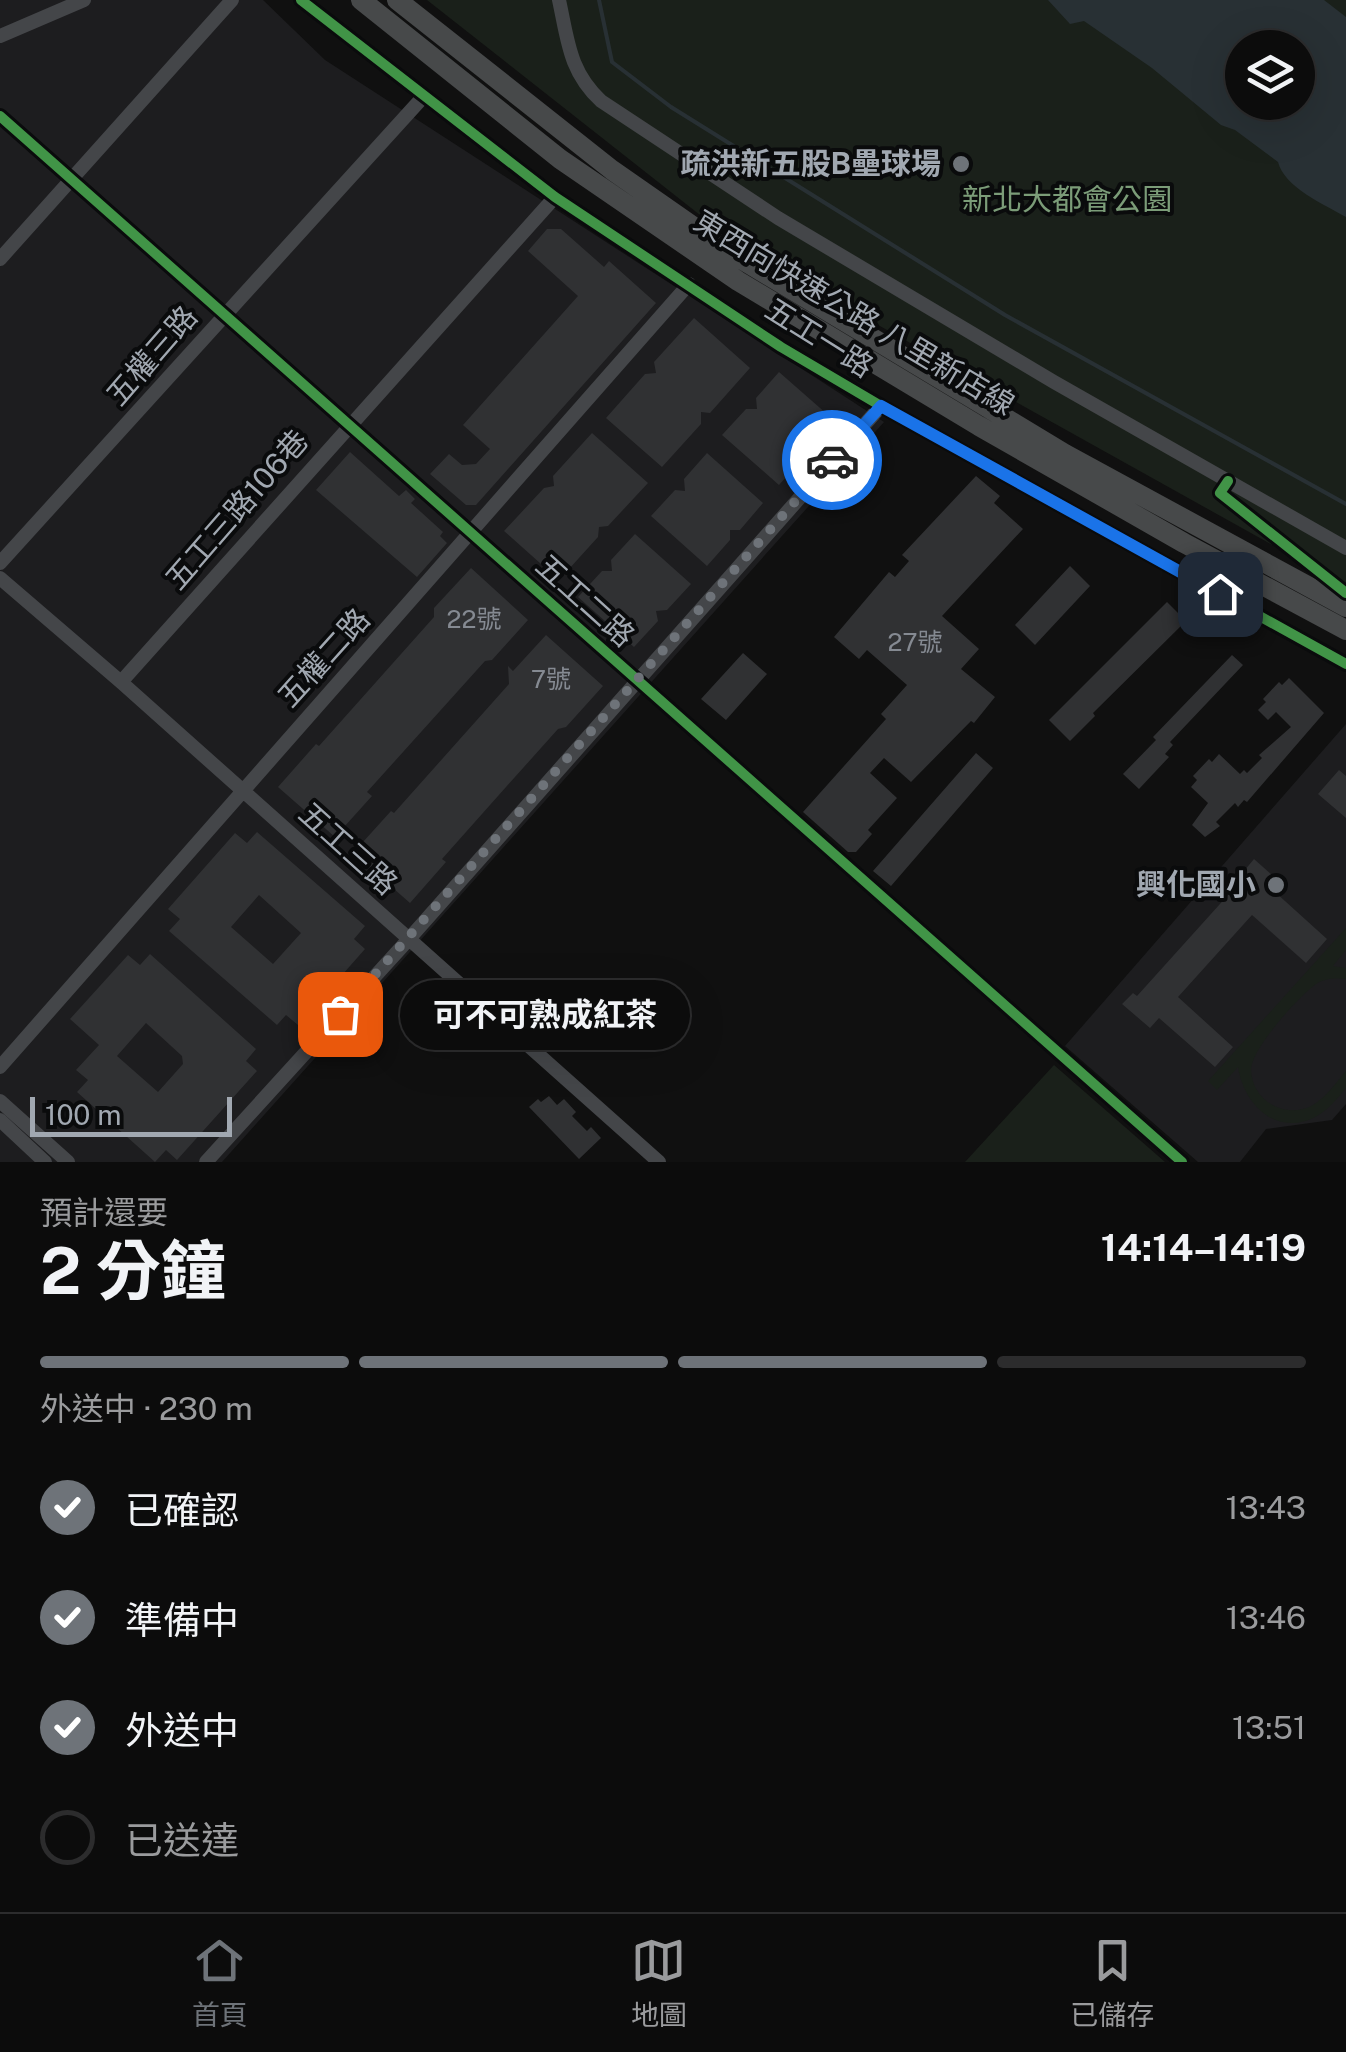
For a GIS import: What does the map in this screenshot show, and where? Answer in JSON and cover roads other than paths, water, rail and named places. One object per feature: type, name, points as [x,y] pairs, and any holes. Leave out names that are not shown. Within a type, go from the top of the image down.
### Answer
[{"type":"highway","name":"東西向快速公路 八里新店線","points":[[362,0],[560,159],[738,281],[979,426],[1346,630]]},
{"type":"highway","name":"東西向快速公路 八里新店線","points":[[397,0],[582,148],[731,252],[1065,454],[1346,607]]},
{"type":"street","points":[[0,36],[84,0]]},
{"type":"street","points":[[0,259],[232,0]]},
{"type":"street","name":"五工一路","points":[[301,0],[555,196],[781,346],[881,406],[1346,664]]},
{"type":"street","points":[[559,0],[570,55],[581,82],[600,101],[794,228],[1346,548]]},
{"type":"street","name":"五權三路","points":[[0,563],[424,96]]},
{"type":"street","name":"五工二路","points":[[0,116],[1182,1162]]},
{"type":"street","name":"五工三路106巷","points":[[121,682],[555,196]]},
{"type":"street","name":"五權二路","points":[[0,1067],[689,284]]},
{"type":"street","points":[[206,1162],[881,406]]},
{"type":"street","name":"五工三路","points":[[0,578],[660,1162]]},
{"type":"street","points":[[0,1101],[68,1162]]},
{"type":"street","points":[[0,1120],[45,1162]]},
{"type":"waterway","points":[[599,0],[612,62],[671,107],[1005,315],[1346,504]]},
{"type":"place","name":"疏洪新五股B壘球場","points":[[961,164]]},
{"type":"place","name":"興化國小","points":[[1276,885]]},
{"type":"place","name":"可不可熟成紅茶","points":[[340,1014]]},
{"type":"park label","name":"新北大都會公園","points":[[1067,200]]}]
